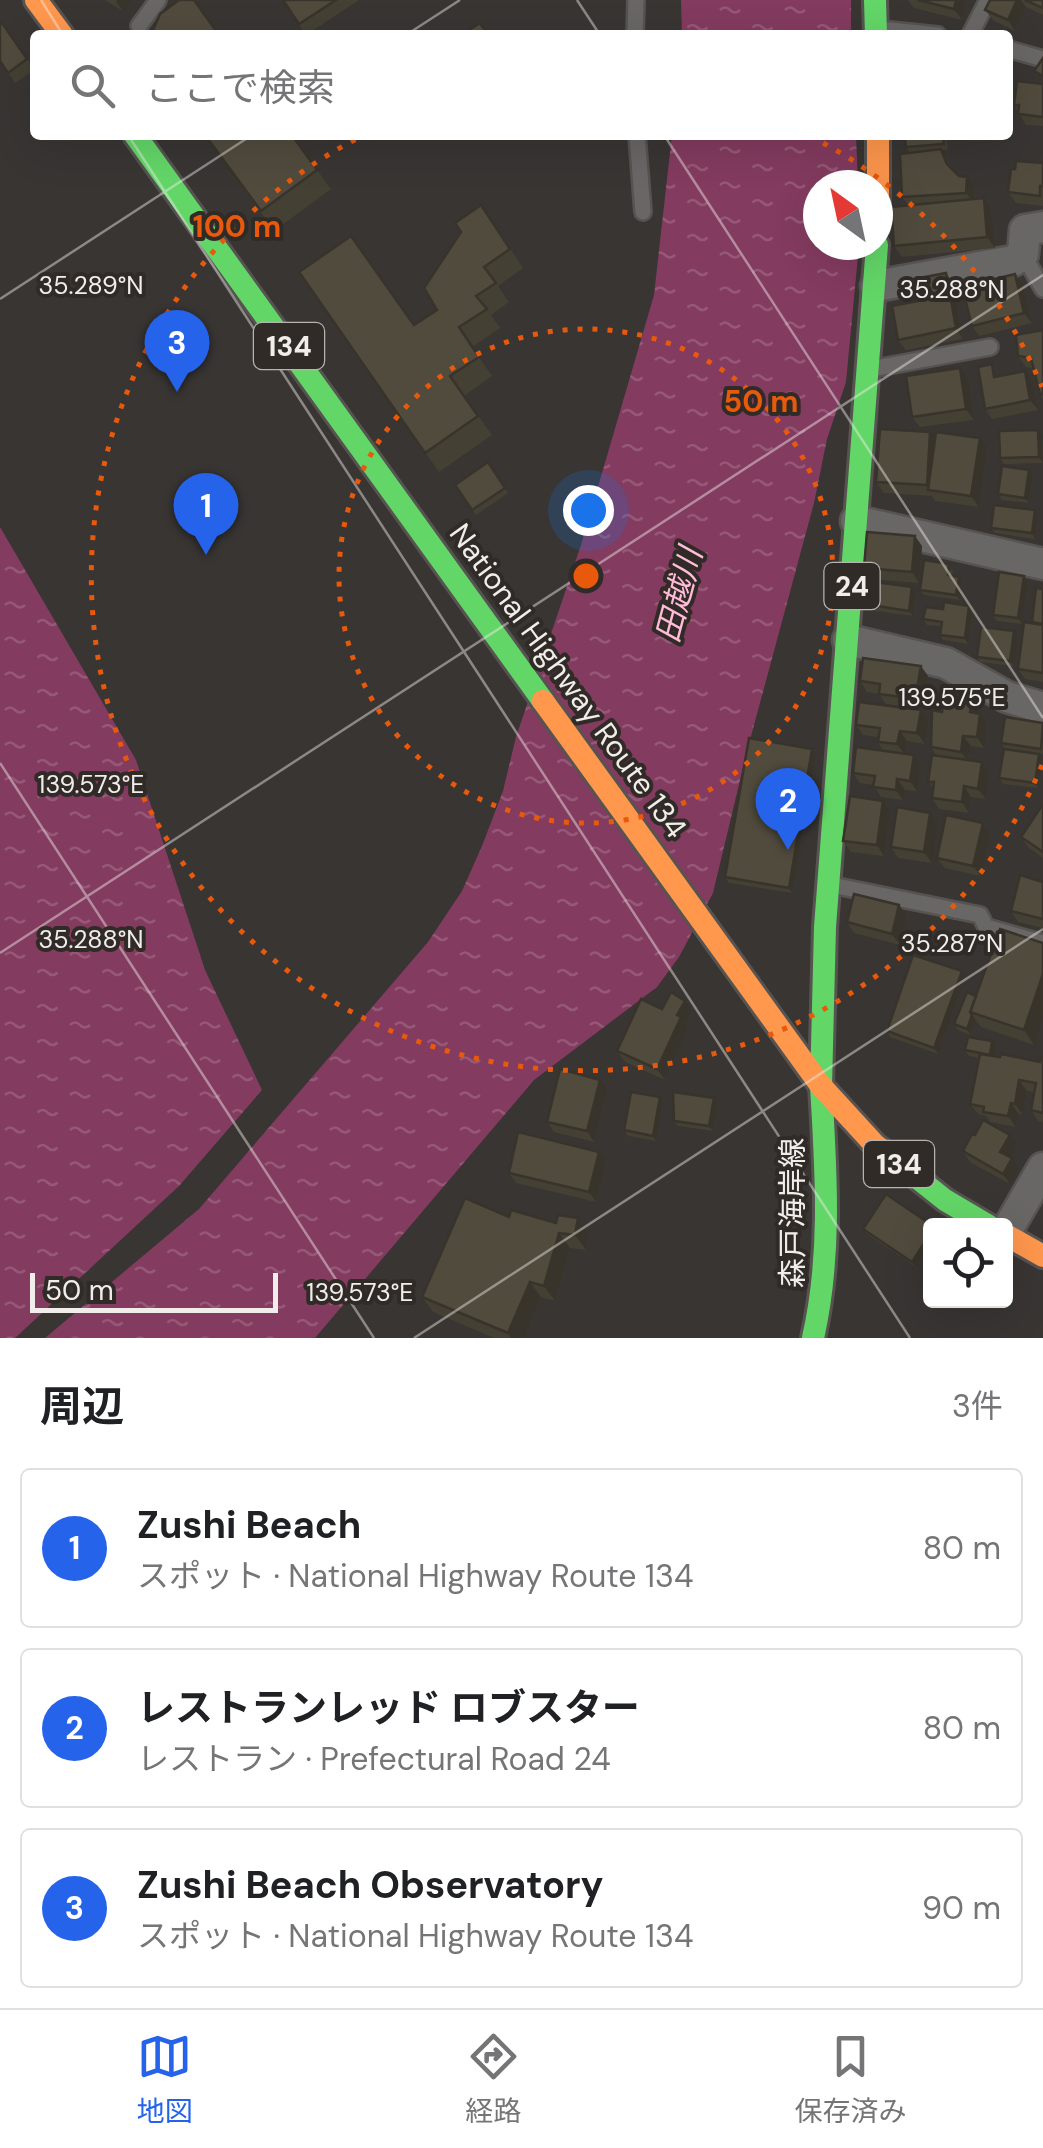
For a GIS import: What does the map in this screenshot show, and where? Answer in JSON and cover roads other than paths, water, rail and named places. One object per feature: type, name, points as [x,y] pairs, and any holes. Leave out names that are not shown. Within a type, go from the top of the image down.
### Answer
[{"type":"main road","points":[[36,0],[58,30]]},
{"type":"main road","points":[[875,0],[876,30]]},
{"type":"main road","name":"National Highway Route 134","points":[[139,140],[821,1086],[875,1145],[945,1200],[975,1218]]},
{"type":"main road","points":[[878,140],[878,170]]},
{"type":"main road","name":"24","points":[[821,1086],[824,927],[877,260]]},
{"type":"main road","name":"森戸海岸線","points":[[814,1338],[823,1304],[828,1222],[821,1086]]},
{"type":"main road","points":[[1013,1238],[1043,1256]]},
{"type":"street","points":[[876,286],[1013,261],[1023,254],[1025,230],[1043,227]]},
{"type":"street","points":[[856,521],[1043,564]]},
{"type":"street","points":[[848,640],[946,663],[1007,698],[1043,708]]},
{"type":"street","points":[[1013,1222],[1043,1168]]},
{"type":"lane","points":[[139,26],[158,0]]},
{"type":"lane","points":[[635,30],[636,0]]},
{"type":"lane","points":[[973,30],[988,0]]},
{"type":"lane","points":[[1013,51],[1043,59]]},
{"type":"lane","points":[[636,140],[643,212]]},
{"type":"lane","points":[[1023,254],[1043,289]]},
{"type":"lane","points":[[868,370],[990,347]]},
{"type":"lane","points":[[828,884],[980,915],[986,927],[1043,943]]},
{"type":"water","points":[[681,0],[851,0],[851,30],[682,30]]},
{"type":"water","name":"田越川","points":[[671,140],[856,140],[857,170],[803,170],[803,260],[858,260],[846,382],[827,439],[713,893],[679,957],[657,987],[534,1080],[315,1338],[45,1338],[199,1209],[428,942],[462,891],[482,846],[581,545],[654,295]]},
{"type":"water","points":[[0,527],[136,760],[205,970],[262,1090],[179,1186],[15,1338],[0,1338]]},
{"type":"place","name":"Zushi Beach Observatory","points":[[177,392]]},
{"type":"place","name":"Zushi Beach","points":[[206,555]]},
{"type":"place","name":"レストランレッド ロブスター","points":[[788,850]]}]
